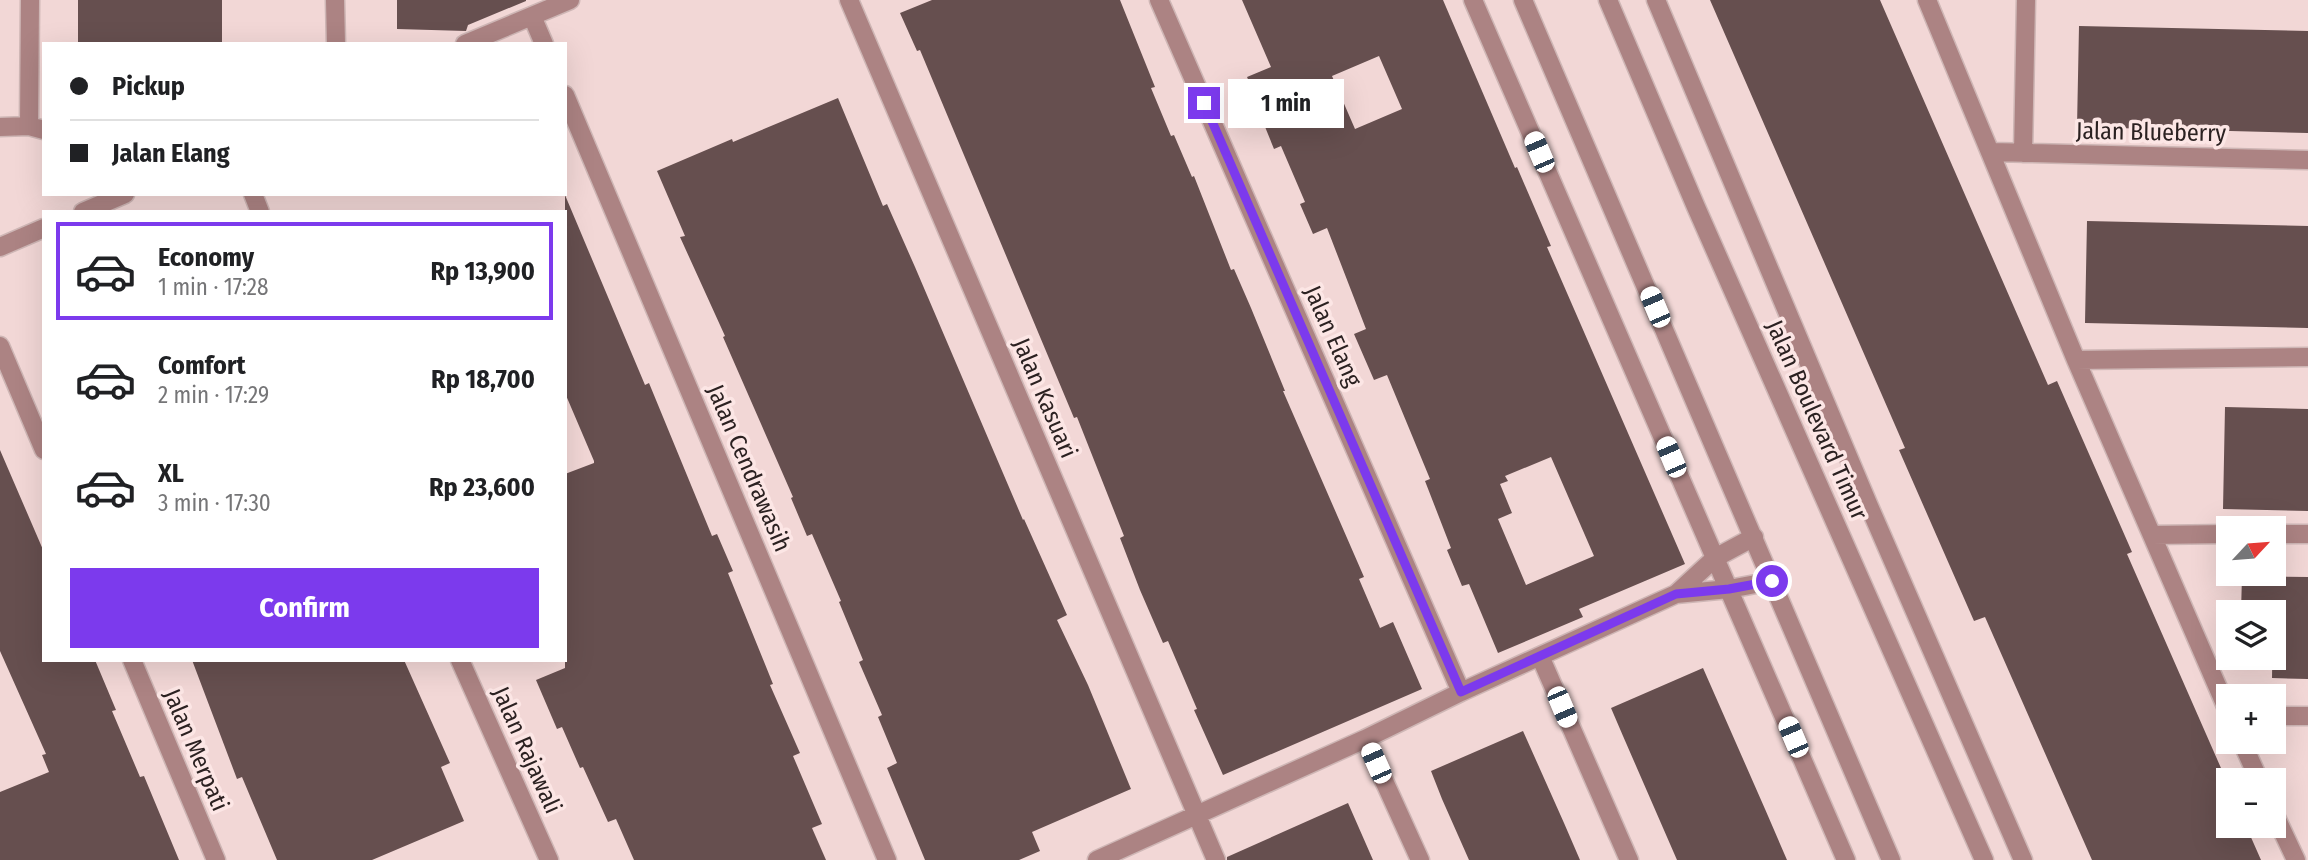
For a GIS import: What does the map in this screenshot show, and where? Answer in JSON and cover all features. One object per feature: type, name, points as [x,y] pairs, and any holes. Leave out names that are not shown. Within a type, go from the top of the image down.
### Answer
[{"type":"street","points":[[0,127],[36,128],[30,0]]},
{"type":"street","points":[[335,0],[336,42]]},
{"type":"street","points":[[470,42],[570,0]]},
{"type":"street","name":"Jalan Kasuari","points":[[849,0],[1216,860]]},
{"type":"street","name":"Jalan Elang","points":[[1159,0],[1461,692]]},
{"type":"street","points":[[1473,0],[1846,860]]},
{"type":"street","points":[[1522,0],[1891,860]]},
{"type":"street","name":"Jalan Boulevard Timur","points":[[1608,0],[1696,207],[1984,860]]},
{"type":"street","name":"Jalan Boulevard Timur","points":[[1656,0],[1869,506],[2023,860]]},
{"type":"street","points":[[1927,0],[2076,360],[2216,684]]},
{"type":"street","points":[[2023,153],[2026,0]]},
{"type":"street","points":[[532,16],[543,42]]},
{"type":"street","name":"Jalan Cendrawasih","points":[[567,100],[887,860]]},
{"type":"street","name":"Jalan Blueberry","points":[[1992,152],[2308,160]]},
{"type":"street","points":[[88,210],[120,196]]},
{"type":"street","points":[[0,247],[42,229]]},
{"type":"street","points":[[0,346],[42,445]]},
{"type":"street","points":[[2076,360],[2308,357]]},
{"type":"street","points":[[2152,535],[2216,534]]},
{"type":"street","points":[[2286,534],[2308,534]]},
{"type":"street","points":[[1097,860],[1676,594],[1715,558],[1754,537]]},
{"type":"street","points":[[1676,594],[1729,589],[1772,581]]},
{"type":"street","points":[[1540,656],[1629,860]]},
{"type":"street","name":"Jalan Merpati","points":[[133,662],[216,860]]},
{"type":"street","name":"Jalan Rajawali","points":[[461,662],[550,860]]},
{"type":"street","points":[[2286,716],[2308,716]]},
{"type":"street","points":[[1365,739],[1420,860]]},
{"type":"street","points":[[2286,838],[2296,860]]},
{"type":"building","points":[[78,0],[222,0],[222,42],[78,42]]},
{"type":"building","points":[[397,0],[526,1],[468,25],[466,31],[397,29]]},
{"type":"building","points":[[932,0],[1120,0],[1155,87],[1151,88],[1171,136],[1174,135],[1192,177],[1194,176],[1231,270],[1234,269],[1251,308],[1283,391],[1364,577],[1359,579],[1380,628],[1393,622],[1422,689],[1223,775],[1194,710],[1197,709],[1168,641],[1163,643],[1140,590],[1120,538],[1124,536],[1077,417],[1074,418],[920,50],[917,51],[900,13]]},
{"type":"building","points":[[1242,0],[1443,0],[1551,246],[1547,247],[1685,564],[1579,609],[1583,617],[1498,653],[1469,584],[1462,586],[1447,550],[1451,548],[1425,481],[1430,479],[1387,375],[1374,380],[1354,334],[1366,329],[1327,228],[1313,234],[1300,204],[1305,202],[1281,146],[1274,149],[1259,112],[1262,111],[1247,77],[1271,67]],"holes":[[[1379,56],[1402,109],[1355,129],[1332,76]],[[1551,457],[1594,556],[1526,585],[1498,519],[1512,513],[1500,484],[1508,481],[1505,476]]]},
{"type":"building","points":[[1710,0],[1880,0],[2048,385],[2057,381],[2132,552],[2127,554],[2221,768],[2216,768],[2216,838],[2251,838],[2261,860],[2092,860],[1985,617],[1974,621],[1899,450],[1905,448]]},
{"type":"building","points":[[2079,26],[2308,31],[2308,133],[2077,127]]},
{"type":"building","points":[[838,98],[883,206],[887,204],[1023,520],[1067,615],[1057,620],[1088,685],[1131,789],[1032,832],[1040,851],[1019,860],[925,860],[887,768],[897,763],[878,717],[882,715],[859,662],[863,660],[839,602],[841,601],[812,534],[807,536],[791,498],[793,497],[723,337],[725,336],[680,237],[685,236],[657,171]]},
{"type":"building","points":[[565,196],[645,385],[649,383],[712,536],[717,534],[733,571],[728,573],[773,684],[770,685],[800,753],[793,756],[822,824],[812,828],[826,860],[634,860],[616,819],[608,822],[562,727],[557,729],[536,680],[565,668],[567,662],[567,473],[594,463],[567,398]]},
{"type":"building","points":[[2087,221],[2308,226],[2308,328],[2085,323]]},
{"type":"building","points":[[2225,407],[2308,409],[2308,511],[2223,509]]},
{"type":"building","points":[[0,450],[42,547],[42,662],[96,662],[116,710],[112,711],[140,777],[144,776],[179,860],[0,860],[0,792],[49,772],[42,755],[46,754],[0,651]]},
{"type":"building","points":[[2286,577],[2308,577],[2308,679],[2272,678],[2272,670],[2286,670],[2286,600],[2241,600],[2242,586],[2286,586]]},
{"type":"building","points":[[193,662],[405,662],[450,763],[441,767],[464,821],[372,860],[277,860],[242,777],[237,779]]},
{"type":"building","points":[[1703,668],[1787,860],[1677,860],[1611,708]]},
{"type":"building","points":[[1523,731],[1580,860],[1469,860],[1442,799],[1431,771]]},
{"type":"building","points":[[1348,803],[1373,860],[1227,860],[1227,857]]},
{"type":"route","points":[[1204,103],[1461,692],[1676,594],[1729,589],[1772,581]]}]
